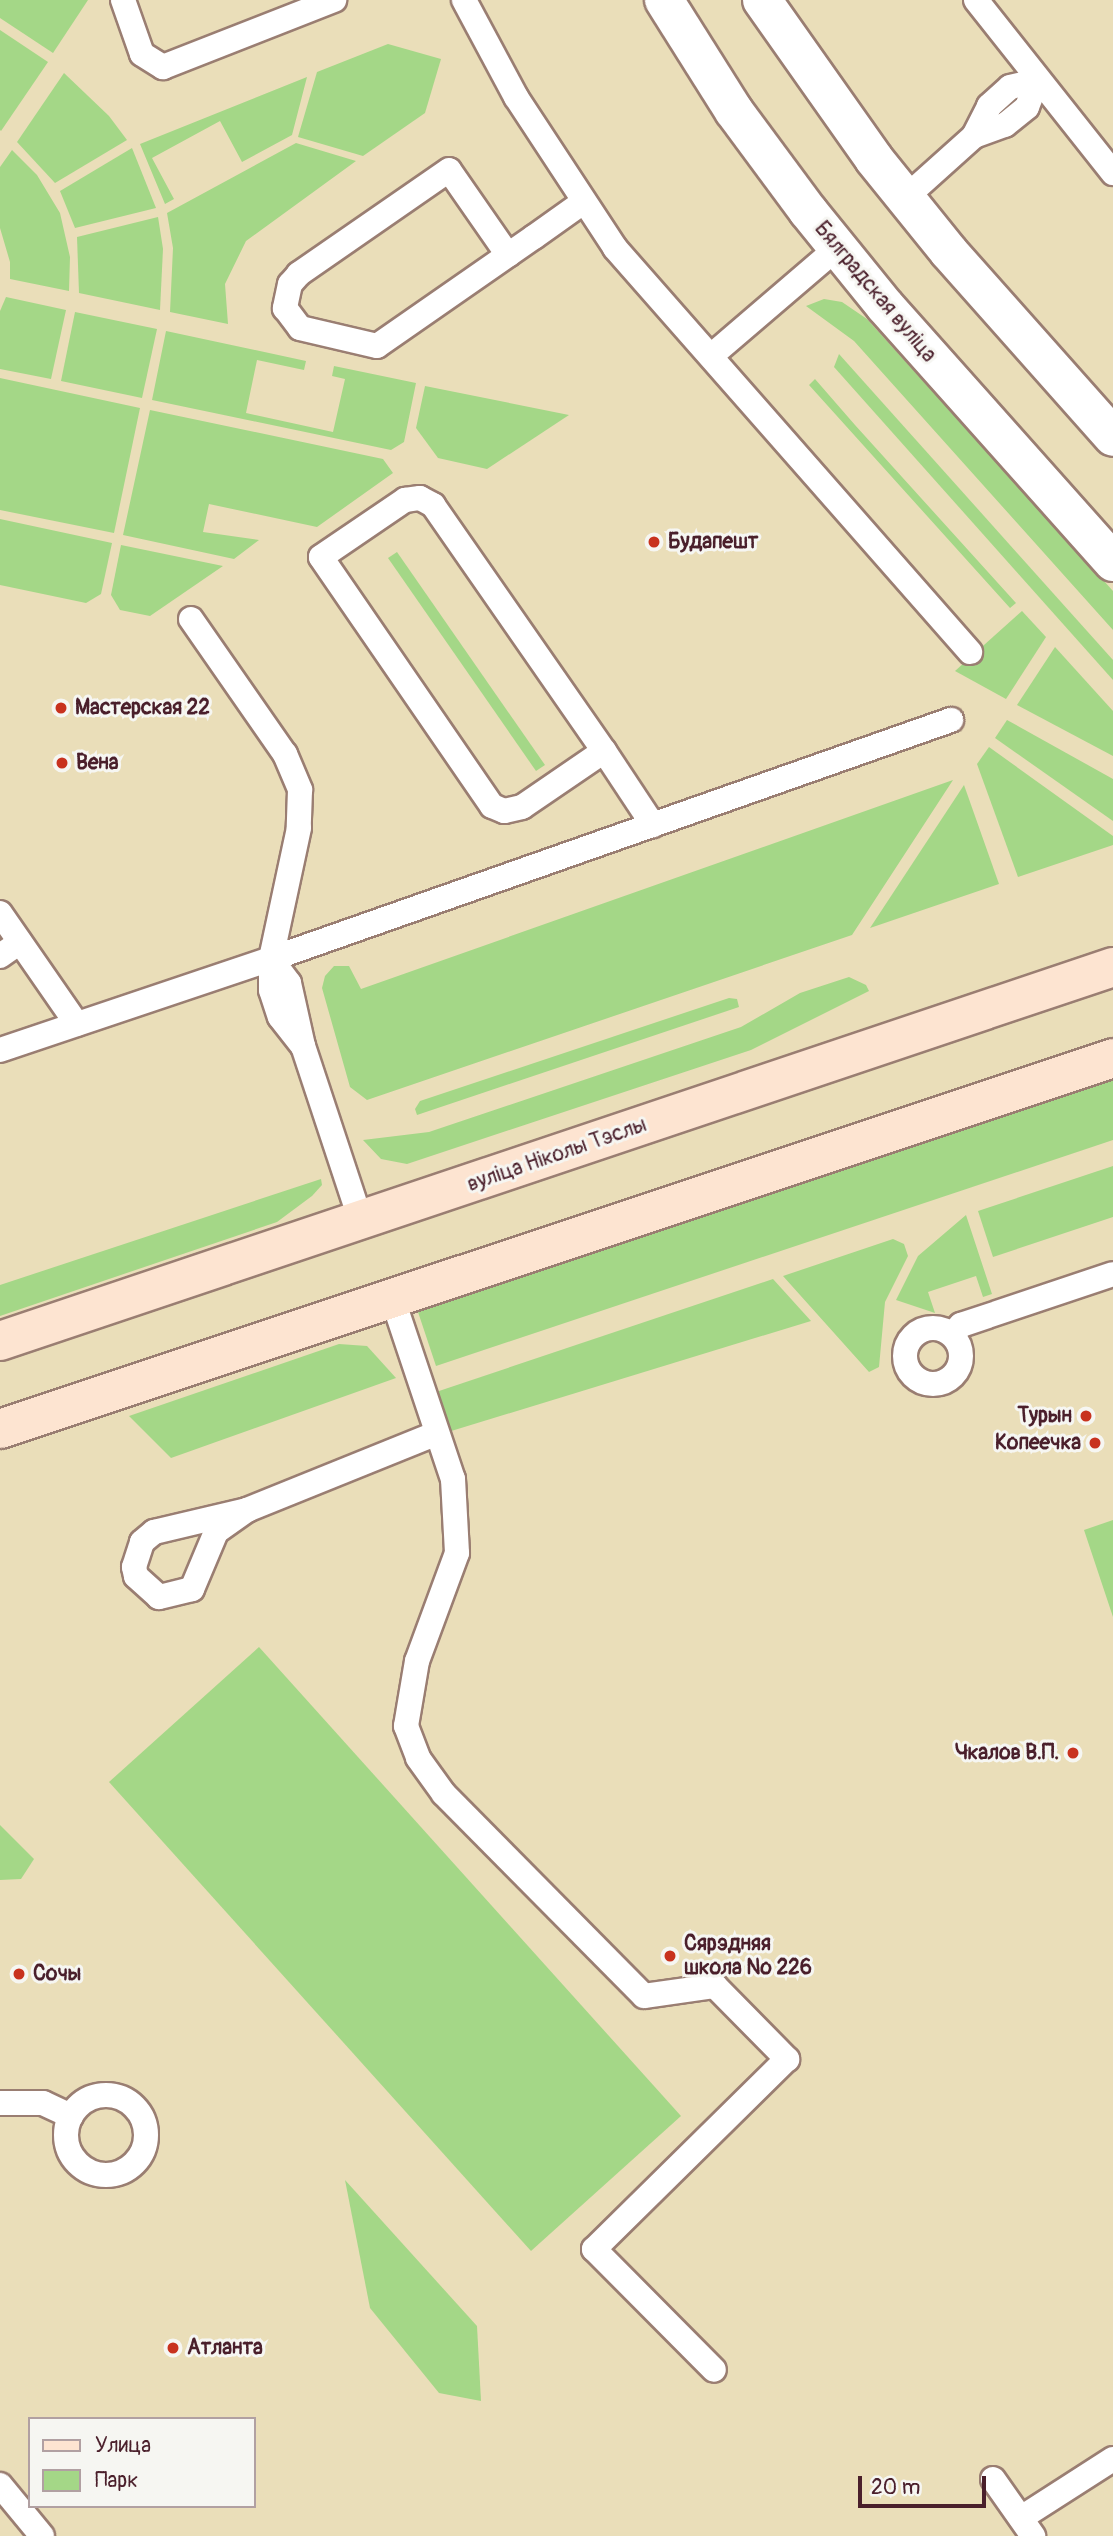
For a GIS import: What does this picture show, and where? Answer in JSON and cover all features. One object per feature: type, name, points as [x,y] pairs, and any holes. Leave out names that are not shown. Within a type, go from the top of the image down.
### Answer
[{"type":"main road","name":"вуліца Ніколы Тэслы","points":[[0,1340],[1113,967]]},
{"type":"main road","points":[[0,1429],[1113,1058]]},
{"type":"street","name":"Бялградская вуліца","points":[[664,0],[734,111],[838,247],[1113,562]]},
{"type":"street","points":[[762,0],[803,64],[905,198],[1113,437]]},
{"type":"lane","points":[[123,0],[142,54],[154,66],[163,67],[334,0]]},
{"type":"lane","points":[[464,0],[516,96],[615,248],[970,652]]},
{"type":"lane","points":[[976,0],[1037,81],[1113,173]]},
{"type":"lane","points":[[905,198],[974,136],[1005,125],[1027,107],[1037,81]]},
{"type":"lane","points":[[508,255],[449,170],[299,274],[286,295],[285,308],[300,328],[376,346],[508,255],[583,202]]},
{"type":"lane","points":[[710,356],[838,247]]},
{"type":"lane","points":[[604,751],[522,807],[504,811],[492,806],[321,557],[405,500],[420,498],[433,505],[604,751],[653,825]]},
{"type":"lane","points":[[191,619],[285,754],[300,790],[299,828],[271,959],[289,984],[303,1046],[361,1221]]},
{"type":"lane","points":[[0,1050],[271,959],[951,720]]},
{"type":"lane","points":[[0,913],[10,949],[77,1024]]},
{"type":"lane","points":[[952,1334],[961,1325],[1113,1274]]},
{"type":"lane","points":[[392,1297],[435,1434],[453,1479],[457,1553],[417,1661],[406,1726],[418,1758],[444,1794],[644,1996],[715,1986],[787,2059],[594,2249],[714,2370]]},
{"type":"lane","points":[[247,1510],[216,1532],[192,1589],[159,1597],[136,1576],[134,1567],[142,1542],[154,1532],[247,1510],[435,1434]]},
{"type":"lane","points":[[0,2104],[43,2103],[71,2116]]},
{"type":"lane","points":[[993,2479],[1027,2527],[1113,2459]]},
{"type":"lane","points":[[0,2485],[42,2536]]},
{"type":"green space","points":[[0,0],[88,0],[53,53],[0,18]]},
{"type":"green space","points":[[0,30],[48,62],[1,131],[0,130]]},
{"type":"green space","points":[[388,44],[441,59],[425,113],[363,156],[298,137],[317,72]]},
{"type":"green space","points":[[64,73],[109,116],[127,140],[55,183],[17,142]]},
{"type":"green space","points":[[307,77],[292,135],[242,162],[220,121],[152,158],[174,199],[165,204],[140,144]]},
{"type":"green space","points":[[296,143],[356,161],[246,241],[225,284],[228,324],[170,312],[173,248],[167,213]]},
{"type":"green space","points":[[132,148],[156,208],[75,228],[60,191]]},
{"type":"green space","points":[[12,150],[37,175],[60,213],[70,257],[69,291],[10,279],[10,262],[0,228],[0,167]]},
{"type":"green space","points":[[158,217],[163,249],[160,310],[79,293],[77,237]]},
{"type":"green space","points":[[6,297],[66,310],[51,379],[0,369],[0,311]]},
{"type":"green space","points":[[824,299],[842,302],[867,319],[1113,591],[1113,630],[854,341],[806,306]]},
{"type":"green space","points":[[75,312],[157,329],[142,398],[61,381]]},
{"type":"green space","points":[[166,331],[306,361],[304,370],[257,360],[246,413],[333,432],[345,379],[332,376],[334,366],[416,383],[404,442],[391,450],[152,400]]},
{"type":"green space","points":[[839,354],[1113,660],[1113,680],[834,367]]},
{"type":"green space","points":[[0,378],[140,408],[114,533],[0,510]]},
{"type":"green space","points":[[815,379],[1016,603],[1010,608],[809,385]]},
{"type":"green space","points":[[425,386],[569,415],[487,469],[438,458],[416,428]]},
{"type":"green space","points":[[150,410],[383,459],[393,473],[317,527],[209,504],[203,532],[259,540],[234,559],[123,535]]},
{"type":"green space","points":[[0,519],[112,543],[101,594],[86,603],[0,585]]},
{"type":"green space","points":[[121,545],[223,566],[150,616],[120,610],[111,595]]},
{"type":"green space","points":[[397,552],[545,765],[536,771],[388,558]]},
{"type":"green space","points":[[1022,611],[1046,637],[1006,699],[955,671]]},
{"type":"green space","points":[[1055,647],[1113,711],[1113,756],[1017,705]]},
{"type":"green space","points":[[1007,720],[1113,779],[1113,821],[995,738]]},
{"type":"green space","points":[[989,747],[1113,836],[1113,845],[1018,877],[977,764]]},
{"type":"green space","points":[[953,780],[852,935],[367,1100],[350,1087],[322,988],[325,976],[334,966],[349,966],[361,989]]},
{"type":"green space","points":[[964,785],[999,884],[870,928]]},
{"type":"green space","points":[[849,977],[866,985],[869,991],[751,1050],[407,1164],[381,1159],[363,1140],[429,1132],[741,1027],[800,993]]},
{"type":"green space","points":[[729,998],[737,999],[739,1007],[417,1115],[415,1109],[420,1101]]},
{"type":"green space","points":[[1113,1079],[1113,1140],[436,1366],[418,1312]]},
{"type":"green space","points":[[1113,1166],[1113,1217],[993,1257],[978,1211]]},
{"type":"green space","points":[[321,1179],[322,1185],[312,1196],[277,1222],[0,1316],[0,1285]]},
{"type":"green space","points":[[966,1215],[992,1294],[983,1297],[976,1276],[928,1292],[935,1313],[896,1300],[918,1256]]},
{"type":"green space","points":[[893,1239],[904,1244],[908,1256],[885,1302],[879,1367],[869,1372],[783,1276]]},
{"type":"green space","points":[[773,1279],[811,1321],[448,1432],[436,1392]]},
{"type":"green space","points":[[339,1344],[367,1346],[396,1378],[171,1458],[129,1416]]},
{"type":"green space","points":[[1113,1520],[1113,1617],[1084,1530]]},
{"type":"green space","points":[[259,1647],[681,2116],[531,2251],[109,1782]]},
{"type":"green space","points":[[0,1825],[34,1859],[21,1879],[0,1880]]},
{"type":"green space","points":[[345,2180],[477,2326],[481,2401],[439,2393],[370,2308]]},
{"type":"place","name":"Будапешт","points":[[654,542]]},
{"type":"place","name":"Мастерская 22","points":[[61,708]]},
{"type":"place","name":"Вена","points":[[62,763]]},
{"type":"place","name":"Турын","points":[[1086,1416]]},
{"type":"place","name":"Копеечка","points":[[1095,1443]]},
{"type":"place","name":"Чкалов В.П.","points":[[1073,1753]]},
{"type":"place","name":"Сярэдняя школа № 226","points":[[670,1956]]},
{"type":"place","name":"Сочы","points":[[19,1974]]},
{"type":"place","name":"Атланта","points":[[173,2348]]}]
